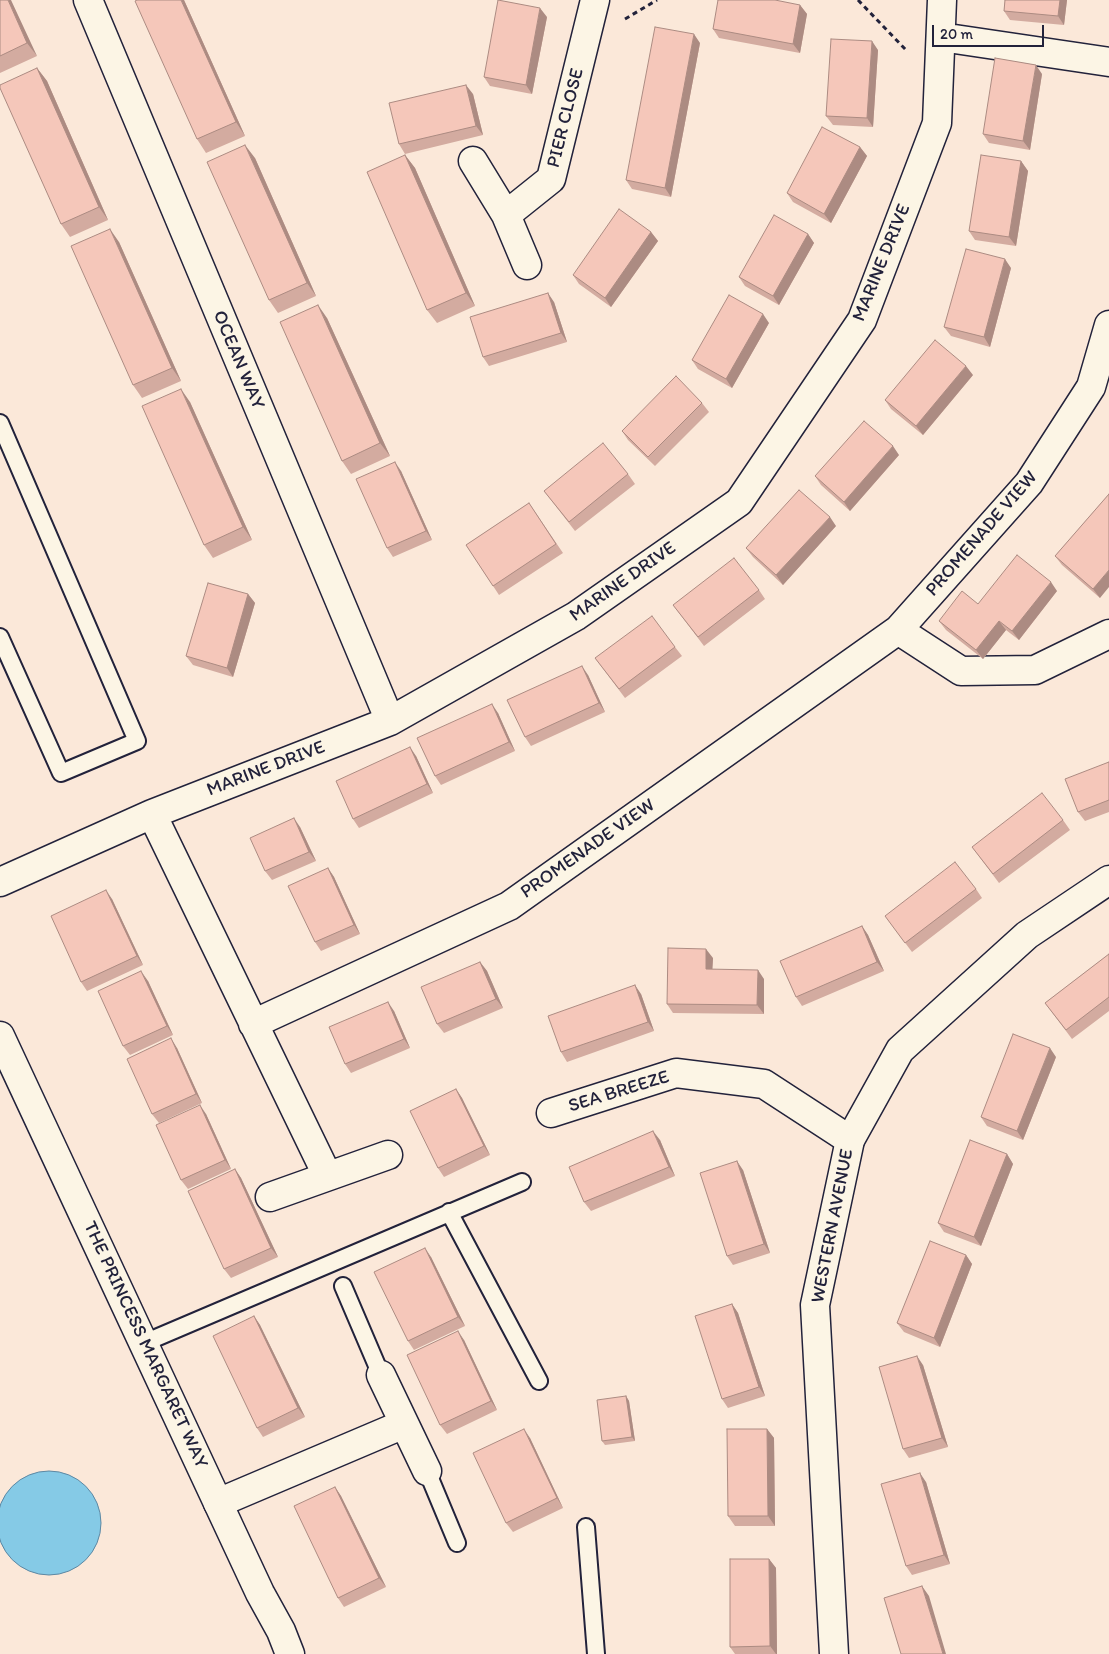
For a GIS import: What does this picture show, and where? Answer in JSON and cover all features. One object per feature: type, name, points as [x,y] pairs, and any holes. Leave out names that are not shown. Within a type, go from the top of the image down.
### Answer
[{"type":"street","name":"OCEAN WAY","points":[[88,0],[390,721]]},
{"type":"street","name":"PIER CLOSE","points":[[506,216],[552,179],[595,0]]},
{"type":"street","name":"MARINE DRIVE","points":[[0,882],[152,814],[390,721],[576,616],[739,502],[862,320],[937,124],[942,0]]},
{"type":"street","points":[[940,49],[1109,62]]},
{"type":"street","points":[[473,161],[506,216],[527,265]]},
{"type":"street","name":"PROMENADE VIEW","points":[[253,1024],[509,906],[898,630],[1029,483],[1091,386],[1109,325]]},
{"type":"street","points":[[898,630],[961,671],[1035,670],[1109,634]]},
{"type":"street","points":[[152,814],[327,1175]]},
{"type":"street","name":"WESTERN AVENUE","points":[[834,1654],[815,1305],[850,1140],[900,1050],[1027,935],[1109,880]]},
{"type":"street","name":"THE PRINCESS MARGARET WAY","points":[[0,1036],[290,1654]]},
{"type":"street","name":"SEA BREEZE","points":[[551,1113],[676,1073],[764,1084],[850,1140]]},
{"type":"street","points":[[270,1197],[327,1175],[388,1155]]},
{"type":"street","points":[[381,1376],[427,1471]]},
{"type":"street","points":[[218,1502],[404,1424]]},
{"type":"lane","points":[[0,423],[137,741],[61,773],[0,637]]},
{"type":"lane","points":[[144,1343],[522,1182]]},
{"type":"lane","points":[[450,1212],[539,1381]]},
{"type":"lane","points":[[343,1286],[381,1376]]},
{"type":"lane","points":[[427,1471],[457,1543]]},
{"type":"lane","points":[[586,1527],[596,1654]]},
{"type":"path","points":[[858,0],[907,51],[940,49]]},
{"type":"water","points":[[49,1471],[69,1475],[86,1486],[97,1503],[101,1523],[97,1543],[86,1560],[69,1571],[49,1575],[29,1571],[12,1560],[1,1543],[-3,1523],[1,1503],[12,1486],[29,1475]]},
{"type":"building","points":[[0,0],[8,0],[27,43],[0,56]]},
{"type":"building","points":[[181,0],[236,122],[197,139],[135,1]]},
{"type":"building","points":[[498,0],[540,8],[526,85],[484,77]]},
{"type":"building","points":[[718,0],[775,0],[800,5],[793,44],[713,29]]},
{"type":"building","points":[[1005,0],[1060,0],[1058,16],[1004,11]]},
{"type":"building","points":[[655,27],[694,34],[665,188],[626,180]]},
{"type":"building","points":[[831,39],[872,41],[867,118],[826,116]]},
{"type":"building","points":[[995,58],[1036,65],[1023,141],[983,134]]},
{"type":"building","points":[[37,68],[99,207],[61,224],[0,88],[0,85]]},
{"type":"building","points":[[466,85],[476,126],[399,144],[389,103]]},
{"type":"building","points":[[822,127],[860,147],[824,214],[787,193]]},
{"type":"building","points":[[245,145],[307,283],[269,300],[207,162]]},
{"type":"building","points":[[405,155],[466,293],[427,310],[367,172]]},
{"type":"building","points":[[981,155],[1021,161],[1009,237],[969,231]]},
{"type":"building","points":[[619,209],[651,232],[605,298],[573,275]]},
{"type":"building","points":[[774,215],[808,234],[773,296],[739,277]]},
{"type":"building","points":[[110,229],[172,368],[133,385],[71,246]]},
{"type":"building","points":[[966,249],[1005,259],[984,337],[944,327]]},
{"type":"building","points":[[548,293],[561,333],[483,357],[470,317]]},
{"type":"building","points":[[729,295],[763,314],[726,379],[692,360]]},
{"type":"building","points":[[318,305],[380,443],[342,461],[280,322]]},
{"type":"building","points":[[935,340],[966,366],[916,426],[885,400]]},
{"type":"building","points":[[676,376],[702,403],[648,457],[622,431]]},
{"type":"building","points":[[181,389],[243,527],[204,545],[142,406]]},
{"type":"building","points":[[864,421],[893,446],[844,502],[815,476]]},
{"type":"building","points":[[603,443],[628,474],[569,522],[544,491]]},
{"type":"building","points":[[395,462],[426,531],[387,548],[356,479]]},
{"type":"building","points":[[799,490],[830,517],[776,575],[746,548]]},
{"type":"building","points":[[1109,494],[1109,570],[1093,589],[1055,556]]},
{"type":"building","points":[[529,503],[556,544],[493,586],[466,545]]},
{"type":"building","points":[[1017,555],[1051,582],[1012,631],[999,621],[976,650],[939,621],[962,591],[978,604]]},
{"type":"building","points":[[734,558],[759,590],[698,637],[673,605]]},
{"type":"building","points":[[208,583],[248,594],[227,668],[186,656]]},
{"type":"building","points":[[652,616],[675,647],[619,689],[595,658]]},
{"type":"building","points":[[582,666],[599,703],[525,737],[507,700]]},
{"type":"building","points":[[492,704],[509,742],[435,776],[417,738]]},
{"type":"building","points":[[410,747],[427,784],[353,819],[336,781]]},
{"type":"building","points":[[1109,762],[1109,800],[1078,812],[1065,779]]},
{"type":"building","points":[[1042,793],[1063,820],[993,874],[972,847]]},
{"type":"building","points":[[294,818],[309,852],[265,871],[250,838]]},
{"type":"building","points":[[955,862],[976,889],[905,943],[885,916]]},
{"type":"building","points":[[328,868],[354,925],[315,942],[288,886]]},
{"type":"building","points":[[106,890],[137,956],[81,982],[51,916]]},
{"type":"building","points":[[862,926],[877,962],[796,997],[780,961]]},
{"type":"building","points":[[668,948],[706,949],[706,969],[758,970],[757,1005],[667,1004]]},
{"type":"building","points":[[1109,954],[1109,997],[1066,1030],[1045,1003]]},
{"type":"building","points":[[480,962],[496,999],[437,1024],[421,987]]},
{"type":"building","points":[[141,971],[167,1026],[123,1046],[98,991]]},
{"type":"building","points":[[635,985],[648,1022],[561,1052],[548,1016]]},
{"type":"building","points":[[388,1002],[404,1039],[345,1064],[329,1027]]},
{"type":"building","points":[[1013,1034],[1050,1048],[1017,1131],[981,1117]]},
{"type":"building","points":[[171,1038],[196,1094],[152,1114],[127,1059]]},
{"type":"building","points":[[456,1089],[484,1146],[438,1168],[410,1111]]},
{"type":"building","points":[[200,1105],[225,1160],[181,1180],[156,1125]]},
{"type":"building","points":[[653,1131],[669,1167],[584,1202],[569,1167]]},
{"type":"building","points":[[970,1140],[1007,1154],[974,1237],[938,1223]]},
{"type":"building","points":[[737,1161],[764,1244],[727,1256],[700,1173]]},
{"type":"building","points":[[235,1169],[271,1248],[224,1269],[188,1191]]},
{"type":"building","points":[[930,1241],[966,1255],[934,1338],[897,1323]]},
{"type":"building","points":[[425,1248],[458,1317],[408,1341],[374,1272]]},
{"type":"building","points":[[732,1304],[759,1387],[722,1399],[695,1316]]},
{"type":"building","points":[[254,1316],[298,1408],[257,1428],[213,1336]]},
{"type":"building","points":[[458,1331],[491,1401],[440,1425],[407,1355]]},
{"type":"building","points":[[917,1356],[942,1438],[903,1449],[879,1367]]},
{"type":"building","points":[[626,1396],[632,1437],[602,1441],[597,1400]]},
{"type":"building","points":[[524,1429],[557,1498],[506,1523],[473,1453]]},
{"type":"building","points":[[727,1429],[767,1429],[768,1516],[728,1516]]},
{"type":"building","points":[[920,1473],[944,1555],[906,1566],[881,1484]]},
{"type":"building","points":[[335,1487],[379,1578],[338,1598],[294,1506]]},
{"type":"building","points":[[730,1559],[769,1559],[770,1646],[730,1647]]},
{"type":"building","points":[[922,1586],[943,1654],[901,1654],[884,1598]]}]
